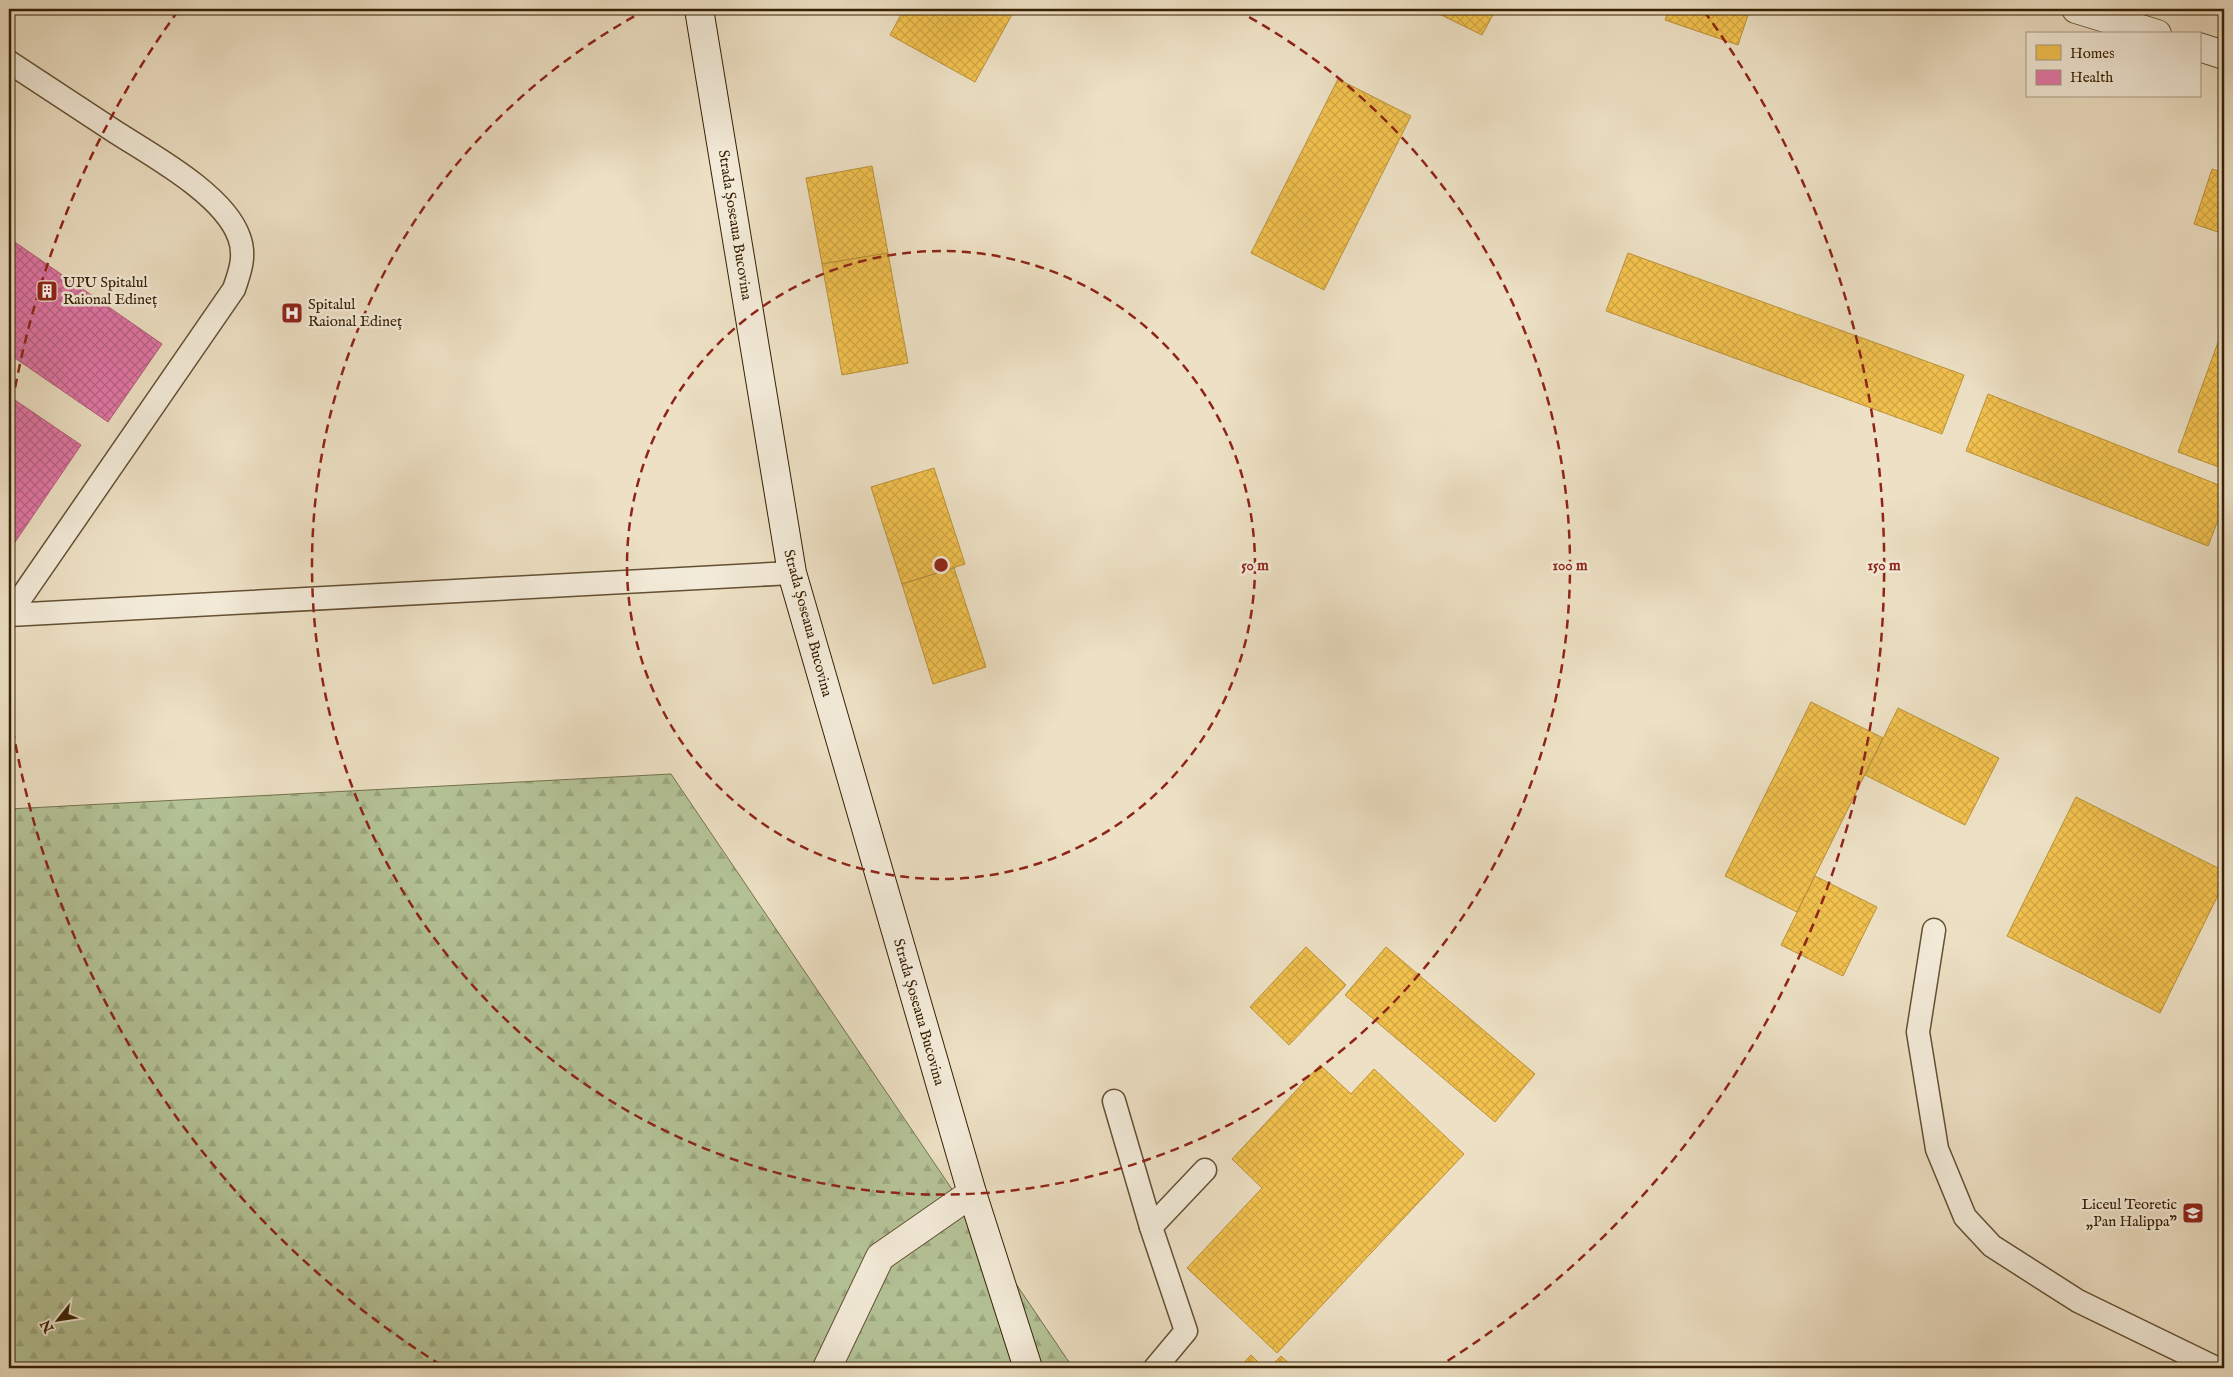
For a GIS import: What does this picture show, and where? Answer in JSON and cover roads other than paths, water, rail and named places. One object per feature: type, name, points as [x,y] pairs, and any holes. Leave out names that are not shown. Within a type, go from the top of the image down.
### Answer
[{"type":"main road","name":"Strada Șoseaua Bucovina","points":[[699,9],[792,573],[972,1193],[1028,1368]]},
{"type":"main road","points":[[2076,9],[2150,32]]},
{"type":"main road","points":[[2200,47],[2224,54]]},
{"type":"main road","points":[[827,1368],[880,1257],[972,1193]]},
{"type":"lane","points":[[9,62],[166,165],[208,196],[232,221],[243,253],[234,289],[9,616]]},
{"type":"lane","points":[[9,616],[792,573]]},
{"type":"lane","points":[[1934,930],[1918,1032],[1937,1149],[1965,1217],[1992,1246],[2078,1301],[2216,1368]]},
{"type":"lane","points":[[1114,1101],[1151,1227],[1186,1331],[1155,1368]]},
{"type":"lane","points":[[1151,1227],[1205,1170]]},
{"type":"place","name":"UPU Spitalul Raional Edineț","points":[[47,291]]},
{"type":"place","name":"Spitalul Raional Edineț","points":[[292,313]]},
{"type":"place","name":"Liceul Teoretic „Pan Halippa”","points":[[2193,1213]]}]
